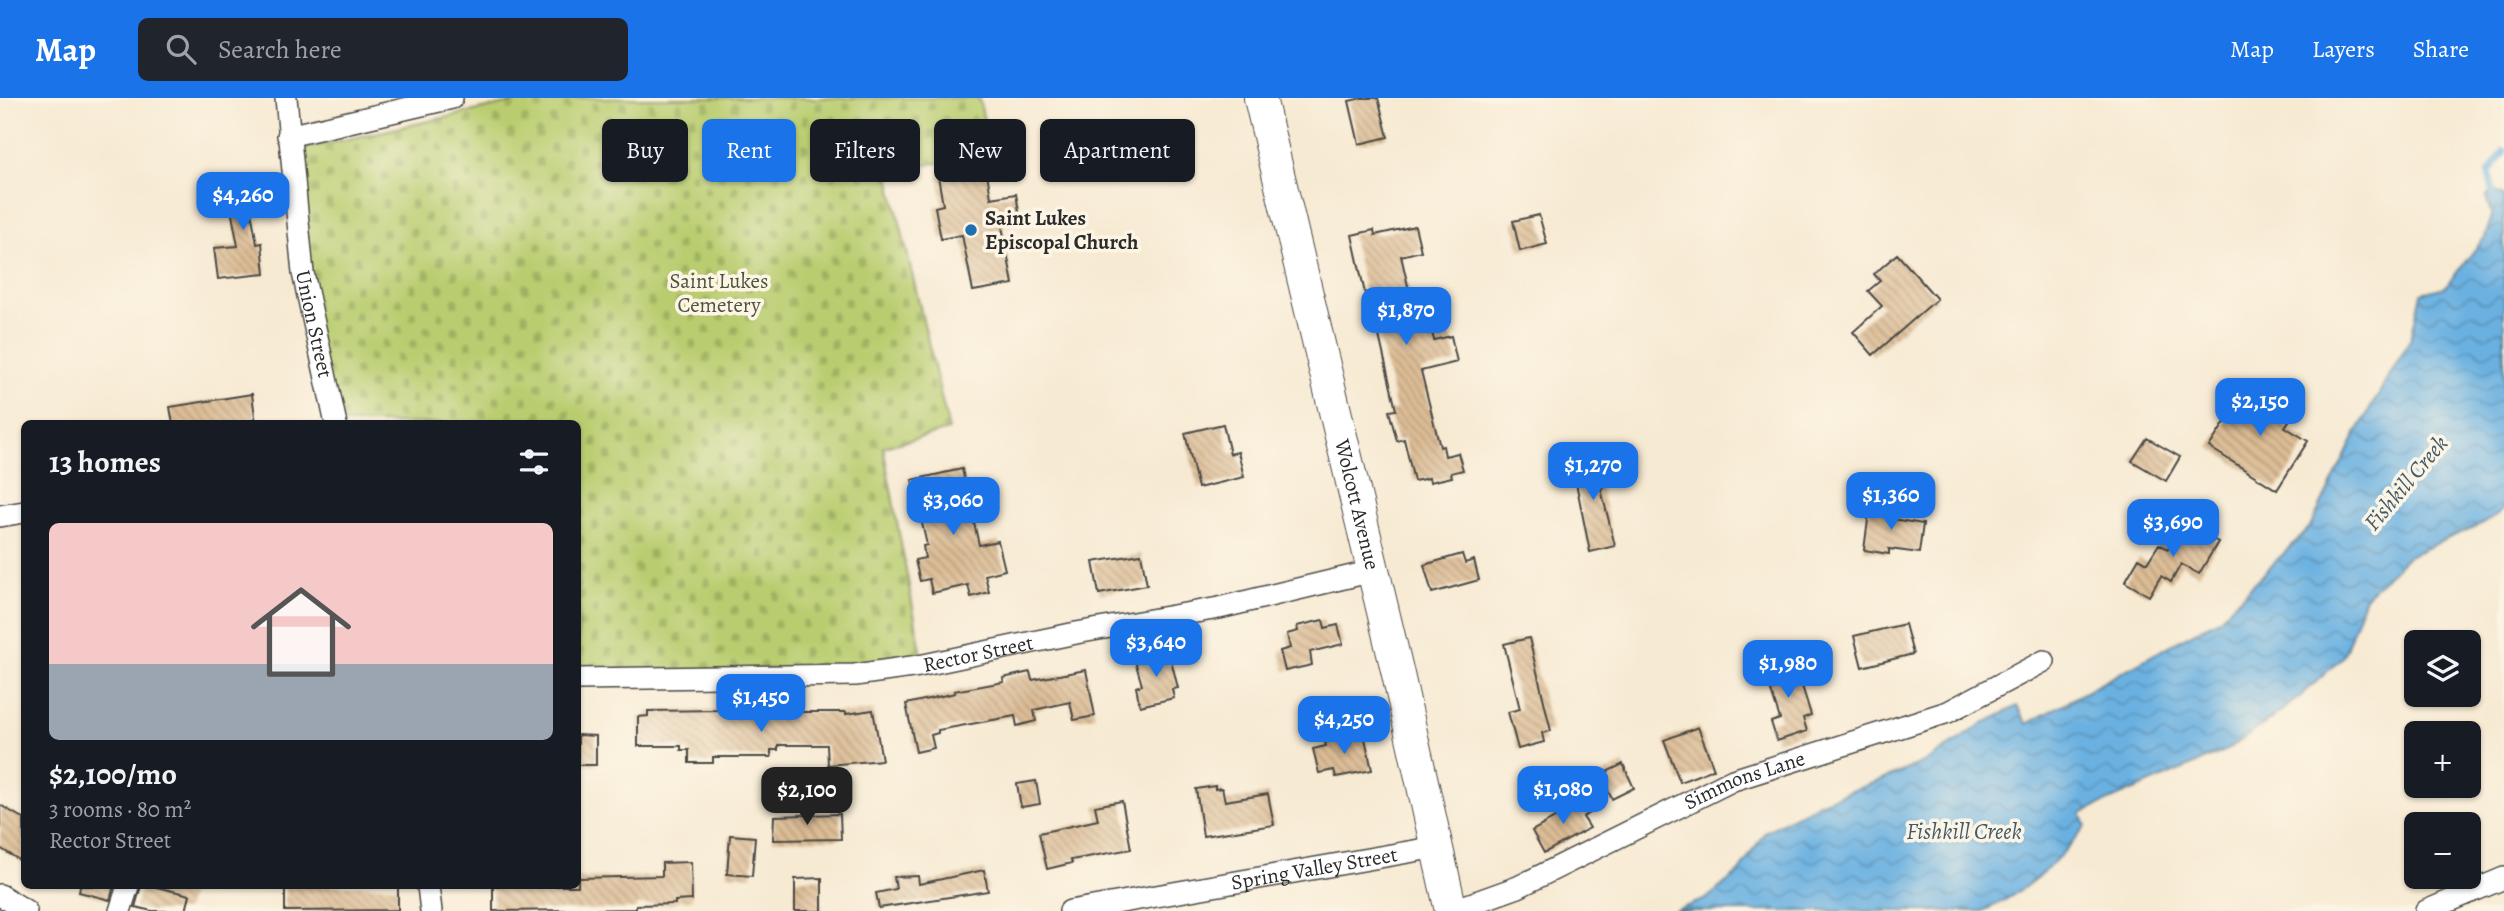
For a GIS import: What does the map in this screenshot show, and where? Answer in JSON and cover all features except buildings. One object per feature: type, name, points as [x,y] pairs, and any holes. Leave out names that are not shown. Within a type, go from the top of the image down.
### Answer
[{"type":"main road","name":"Wolcott Avenue","points":[[1260,98],[1451,911]]},
{"type":"street","name":"Union Street","points":[[286,98],[303,272],[335,420]]},
{"type":"street","points":[[288,136],[452,98]]},
{"type":"street","points":[[0,516],[21,512]]},
{"type":"street","name":"Rector Street","points":[[581,679],[855,675],[919,666],[1076,633],[1219,608],[1373,571]]},
{"type":"street","name":"Simmons Lane","points":[[1451,911],[1518,887],[1733,780],[1948,712],[2043,661]]},
{"type":"street","name":"Spring Valley Street","points":[[1070,911],[1437,847]]},
{"type":"street","points":[[2427,911],[2504,878]]},
{"type":"street","points":[[120,911],[127,889]]},
{"type":"street","points":[[428,889],[431,911]]},
{"type":"street","points":[[0,895],[26,911]]},
{"type":"green space","name":"Saint Lukes Cemetery","points":[[533,98],[979,98],[984,119],[934,119],[934,164],[920,166],[920,119],[810,119],[810,182],[890,182],[949,430],[883,447],[922,656],[831,667],[581,676],[581,420],[335,420],[303,273],[298,150]]},
{"type":"water","name":"Fishkill Creek","points":[[2492,190],[2504,199],[2504,508],[2490,520],[2408,556],[2365,597],[2343,657],[2302,695],[2227,750],[2081,813],[2086,826],[2052,864],[2026,886],[1982,911],[1674,911],[1706,899],[1739,872],[1765,832],[1821,802],[1930,759],[1982,724],[2017,706],[2027,724],[2219,619],[2310,527],[2358,430],[2411,338],[2421,293],[2445,287],[2485,237],[2492,216],[2486,197]]},
{"type":"waterway","points":[[2494,197],[2489,173],[2504,151]]},
{"type":"place","name":"Saint Lukes Episcopal Church","points":[[971,230]]}]
